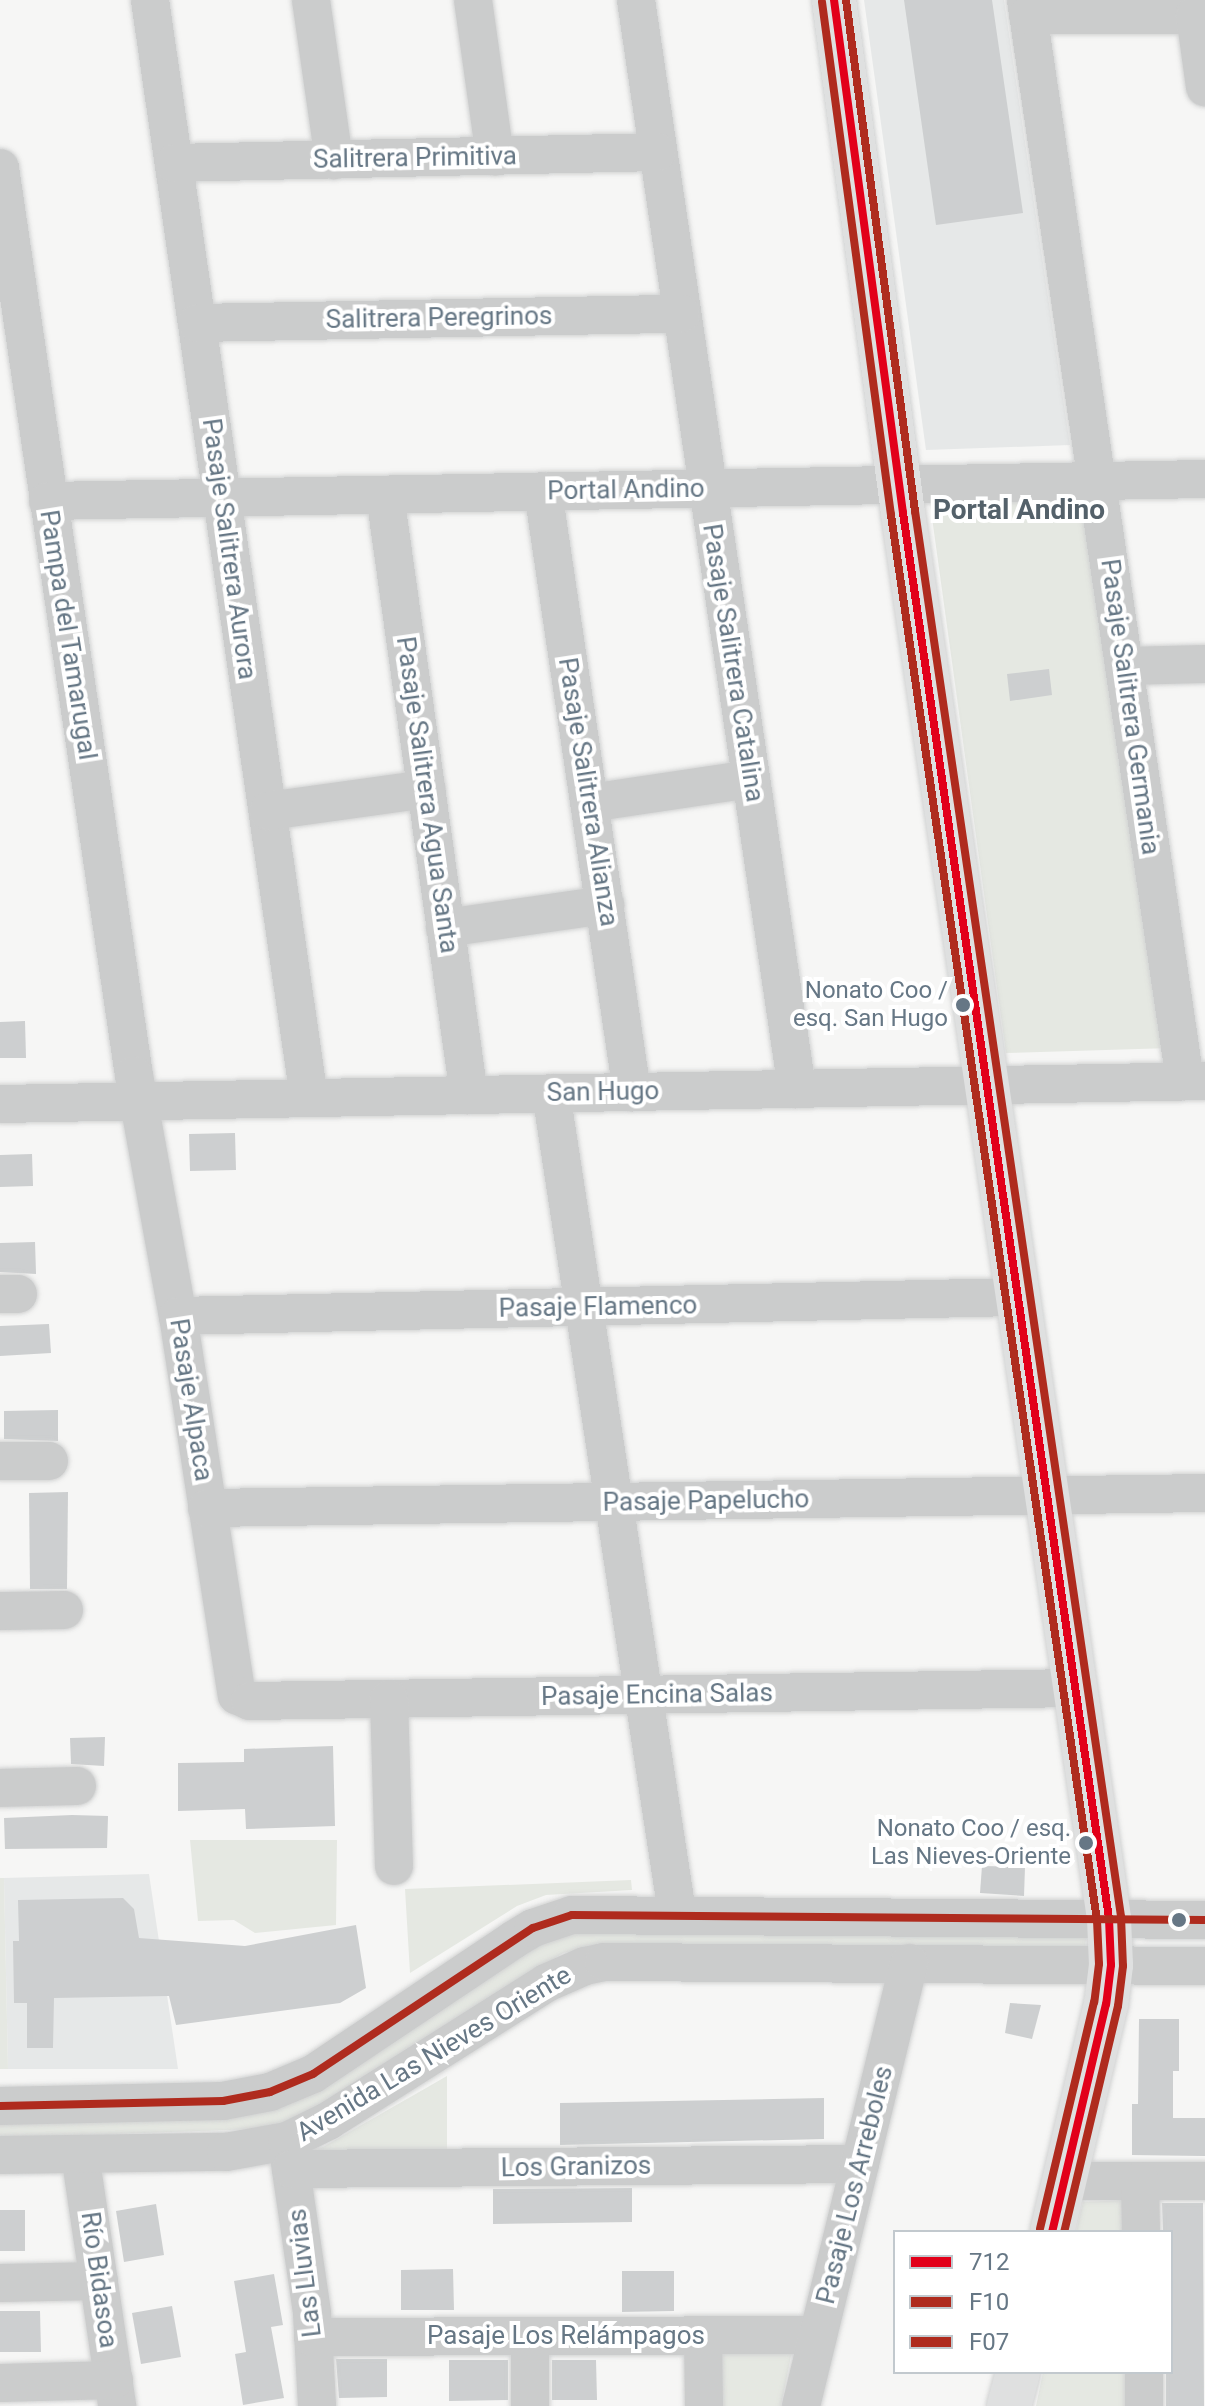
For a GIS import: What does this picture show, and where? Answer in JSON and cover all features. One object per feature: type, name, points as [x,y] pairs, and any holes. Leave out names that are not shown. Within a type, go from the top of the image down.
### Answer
[{"type":"main road","points":[[834,0],[900,485],[1109,1919],[1111,1965],[1106,2004],[1053,2230]]},
{"type":"main road","points":[[1009,2406],[1017,2374]]},
{"type":"street","name":"Pasaje Salitrera Aurora","points":[[150,0],[309,1098]]},
{"type":"street","points":[[311,0],[334,160]]},
{"type":"street","points":[[473,0],[495,156]]},
{"type":"street","name":"Pasaje Salitrera Catalina","points":[[636,0],[797,1089]]},
{"type":"street","points":[[1027,7],[1200,15],[1205,87]]},
{"type":"street","name":"Pasaje Salitrera Germania","points":[[1027,7],[1124,666],[1195,1081]]},
{"type":"street","name":"Salitrera Primitiva","points":[[174,163],[657,152]]},
{"type":"street","name":"Pampa del Tamarugal","points":[[0,168],[8,277],[48,501],[139,1101]]},
{"type":"street","name":"Salitrera Peregrinos","points":[[197,323],[681,314]]},
{"type":"street","name":"Portal Andino","points":[[48,501],[1205,479]]},
{"type":"street","name":"Pasaje Salitrera Alianza","points":[[543,491],[632,1092]]},
{"type":"street","name":"Pasaje Salitrera Agua Santa","points":[[385,495],[469,1095]]},
{"type":"street","points":[[1124,666],[1205,664]]},
{"type":"street","points":[[590,803],[750,779]]},
{"type":"street","points":[[268,811],[426,789]]},
{"type":"street","points":[[445,928],[605,905]]},
{"type":"street","name":"San Hugo","points":[[0,1104],[1195,1081]]},
{"type":"street","points":[[551,1093],[677,1913]]},
{"type":"street","name":"Pasaje Alpaca","points":[[139,1101],[178,1316],[235,1690],[240,1698]]},
{"type":"street","name":"Pasaje Flamenco","points":[[178,1316],[1018,1297]]},
{"type":"street","points":[[0,1461],[49,1461]]},
{"type":"street","name":"Pasaje Papelucho","points":[[207,1508],[1205,1493]]},
{"type":"street","points":[[0,1611],[64,1610]]},
{"type":"street","name":"Pasaje Encina Salas","points":[[240,1698],[250,1701],[1075,1688]]},
{"type":"street","points":[[389,1699],[394,1866]]},
{"type":"street","points":[[0,1788],[77,1786]]},
{"type":"street","name":"Avenida Las Nieves Oriente","points":[[0,2106],[212,2102],[270,2092],[313,2074],[533,1928],[590,1913],[1205,1920]]},
{"type":"street","name":"Avenida Las Nieves Oriente","points":[[0,2155],[246,2150],[289,2155],[328,2121],[546,1983],[585,1966],[623,1962],[1205,1966]]},
{"type":"street","name":"Pasaje Los Arreboles","points":[[801,2406],[909,1963]]},
{"type":"street","name":"Río Bidasoa","points":[[80,2154],[116,2393]]},
{"type":"street","name":"Los Granizos","points":[[289,2155],[860,2164]]},
{"type":"street","name":"Las Lluvias","points":[[289,2155],[313,2337],[317,2406]]},
{"type":"street","points":[[1065,2181],[1205,2181]]},
{"type":"street","points":[[1140,2181],[1141,2230]]},
{"type":"street","points":[[0,2283],[99,2281]]},
{"type":"street","points":[[703,2335],[704,2406]]},
{"type":"street","name":"Pasaje Los Relámpagos","points":[[313,2337],[818,2335]]},
{"type":"street","points":[[530,2336],[530,2406]]},
{"type":"street","points":[[1144,2374],[1144,2406]]},
{"type":"street","points":[[0,2383],[116,2393]]},
{"type":"shaded area","points":[[864,0],[1004,0],[1070,445],[926,450]]},
{"type":"shaded area","points":[[1086,498],[1171,1048],[1006,1053],[930,503]]},
{"type":"shaded area","points":[[190,1840],[337,1840],[336,1925],[255,1933],[234,1920],[198,1921]]},
{"type":"shaded area","points":[[149,1874],[178,2069],[8,2069],[4,1878]]},
{"type":"shaded area","points":[[0,1878],[4,1878],[8,2069],[0,2069]]},
{"type":"shaded area","points":[[631,1880],[632,1890],[546,1895],[517,1906],[410,1973],[405,1889]]},
{"type":"shaded area","points":[[564,1930],[1086,1936],[1085,1951],[592,1947],[563,1953],[287,2128],[0,2138],[0,2120],[233,2113]]},
{"type":"shaded area","points":[[447,2076],[447,2158],[302,2159]]},
{"type":"shaded area","points":[[1127,2200],[1128,2230],[1076,2230],[1083,2202]]},
{"type":"shaded area","points":[[713,2351],[792,2351],[781,2406],[713,2406]]},
{"type":"shaded area","points":[[1043,2374],[1131,2374],[1131,2406],[1036,2406]]},
{"type":"building","points":[[904,0],[992,0],[1023,213],[936,225]]},
{"type":"building","points":[[1049,669],[1052,695],[1010,701],[1007,674]]},
{"type":"building","points":[[25,1021],[26,1058],[0,1058],[0,1022]]},
{"type":"building","points":[[235,1133],[236,1170],[190,1171],[189,1134]]},
{"type":"building","points":[[32,1154],[33,1186],[0,1187],[0,1155]]},
{"type":"building","points":[[35,1242],[36,1274],[0,1272],[0,1243]]},
{"type":"building","points":[[49,1324],[51,1353],[0,1356],[0,1326]]},
{"type":"building","points":[[58,1410],[58,1441],[4,1439],[4,1411]]},
{"type":"building","points":[[68,1492],[67,1589],[30,1589],[29,1493]]},
{"type":"building","points":[[105,1737],[104,1766],[71,1764],[70,1738]]},
{"type":"building","points":[[333,1746],[335,1826],[246,1829],[245,1809],[178,1811],[178,1763],[244,1762],[244,1749]]},
{"type":"building","points":[[108,1816],[107,1848],[5,1849],[4,1818]]},
{"type":"building","points":[[982,1866],[1025,1867],[1024,1896],[980,1893]]},
{"type":"building","points":[[123,1898],[134,1909],[139,1938],[245,1946],[356,1925],[366,1988],[340,2003],[176,2025],[169,1996],[54,1998],[53,2048],[27,2048],[27,2003],[14,2003],[13,1941],[19,1941],[18,1900]]},
{"type":"building","points":[[1010,2003],[1041,2005],[1032,2039],[1005,2033]]},
{"type":"building","points":[[1139,2019],[1179,2019],[1179,2071],[1173,2071],[1173,2118],[1205,2118],[1205,2156],[1132,2155],[1132,2104],[1138,2104]]},
{"type":"building","points":[[824,2098],[824,2139],[560,2145],[560,2103]]},
{"type":"building","points":[[632,2188],[632,2222],[493,2224],[493,2189]]},
{"type":"building","points":[[1162,2203],[1203,2203],[1204,2406],[1166,2406],[1166,2374],[1173,2374],[1173,2230],[1163,2230]]},
{"type":"building","points":[[156,2204],[164,2255],[124,2262],[116,2211]]},
{"type":"building","points":[[0,2210],[25,2210],[25,2251],[0,2251]]},
{"type":"building","points":[[453,2269],[454,2310],[401,2310],[401,2270]]},
{"type":"building","points":[[622,2271],[674,2271],[674,2311],[622,2312]]},
{"type":"building","points":[[274,2274],[283,2325],[271,2327],[284,2398],[243,2405],[235,2354],[246,2352],[234,2281]]},
{"type":"building","points":[[172,2306],[181,2357],[141,2364],[132,2313]]},
{"type":"building","points":[[0,2311],[40,2311],[41,2352],[0,2352]]},
{"type":"building","points":[[336,2359],[387,2359],[387,2397],[339,2398]]},
{"type":"building","points":[[449,2360],[508,2360],[508,2400],[449,2401]]},
{"type":"building","points":[[552,2360],[596,2360],[597,2400],[552,2400]]},
{"type":"transit line","name":"712","points":[[834,0],[903,513],[1109,1919],[1111,1965],[1106,2004],[1052,2230]]},
{"type":"transit line","points":[[846,0],[915,511],[1121,1917],[1123,1966],[1118,2006],[1064,2230]]},
{"type":"transit line","name":"F10","points":[[822,2],[891,515],[1097,1920],[1099,1964],[1094,2002],[1040,2229]]},
{"type":"transit line","name":"F07","points":[[0,2106],[223,2101],[270,2092],[313,2074],[533,1928],[572,1915],[1205,1920]]},
{"type":"place","name":"Nonato Coo / esq. San Hugo","points":[[963,1005]]},
{"type":"place","name":"Nonato Coo / esq. Las Nieves-Oriente","points":[[1086,1843]]},
{"type":"district","name":"Portal Andino","points":[[1019,510]]}]
